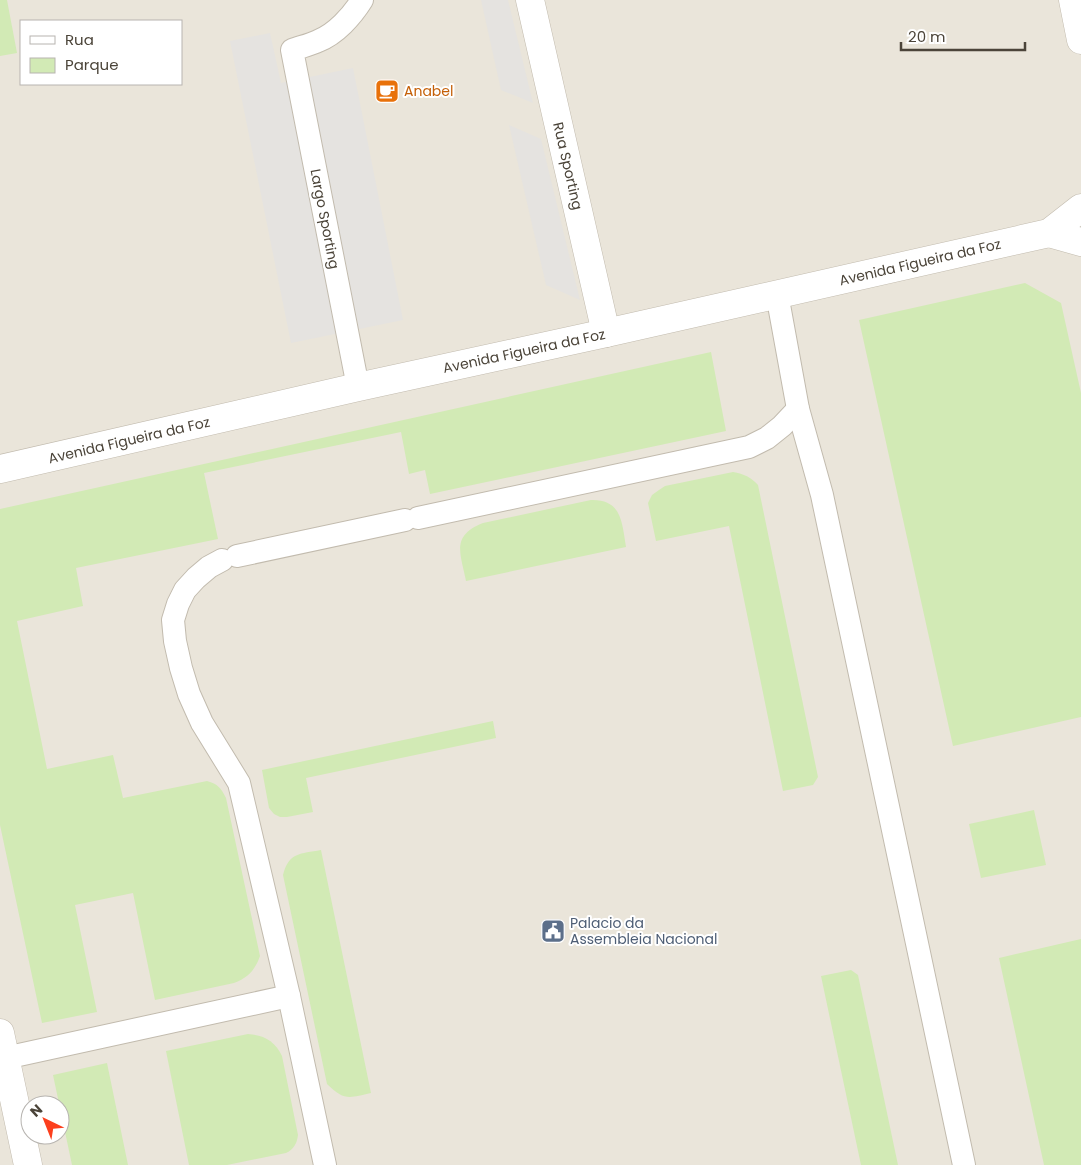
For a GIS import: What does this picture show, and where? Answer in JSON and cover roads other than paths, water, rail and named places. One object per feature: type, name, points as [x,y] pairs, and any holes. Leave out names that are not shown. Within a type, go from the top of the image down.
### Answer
[{"type":"street","name":"Rua Sporting","points":[[530,0],[606,333]]},
{"type":"street","points":[[1073,0],[1081,40]]},
{"type":"street","name":"Avenida Figueira da Foz","points":[[0,469],[1049,233],[1081,208]]},
{"type":"street","name":"Avenida Figueira da Foz","points":[[1049,233],[1081,242]]},
{"type":"street","points":[[2,1045],[9,1125],[28,1165]]},
{"type":"lane","name":"Largo Sporting","points":[[358,387],[292,50],[320,41],[334,31],[355,11],[362,0]]},
{"type":"lane","points":[[776,294],[798,409],[822,495],[964,1165]]},
{"type":"lane","points":[[325,1165],[290,996],[239,784],[202,723],[188,694],[181,668],[173,620],[178,604],[186,590],[209,567],[229,558],[749,447],[767,438],[798,409]]},
{"type":"lane","points":[[2,1045],[290,996]]},
{"type":"place","name":"Anabel","points":[[387,91]]},
{"type":"place","name":"Palacio da Assembleia Nacional","points":[[553,931]]}]
